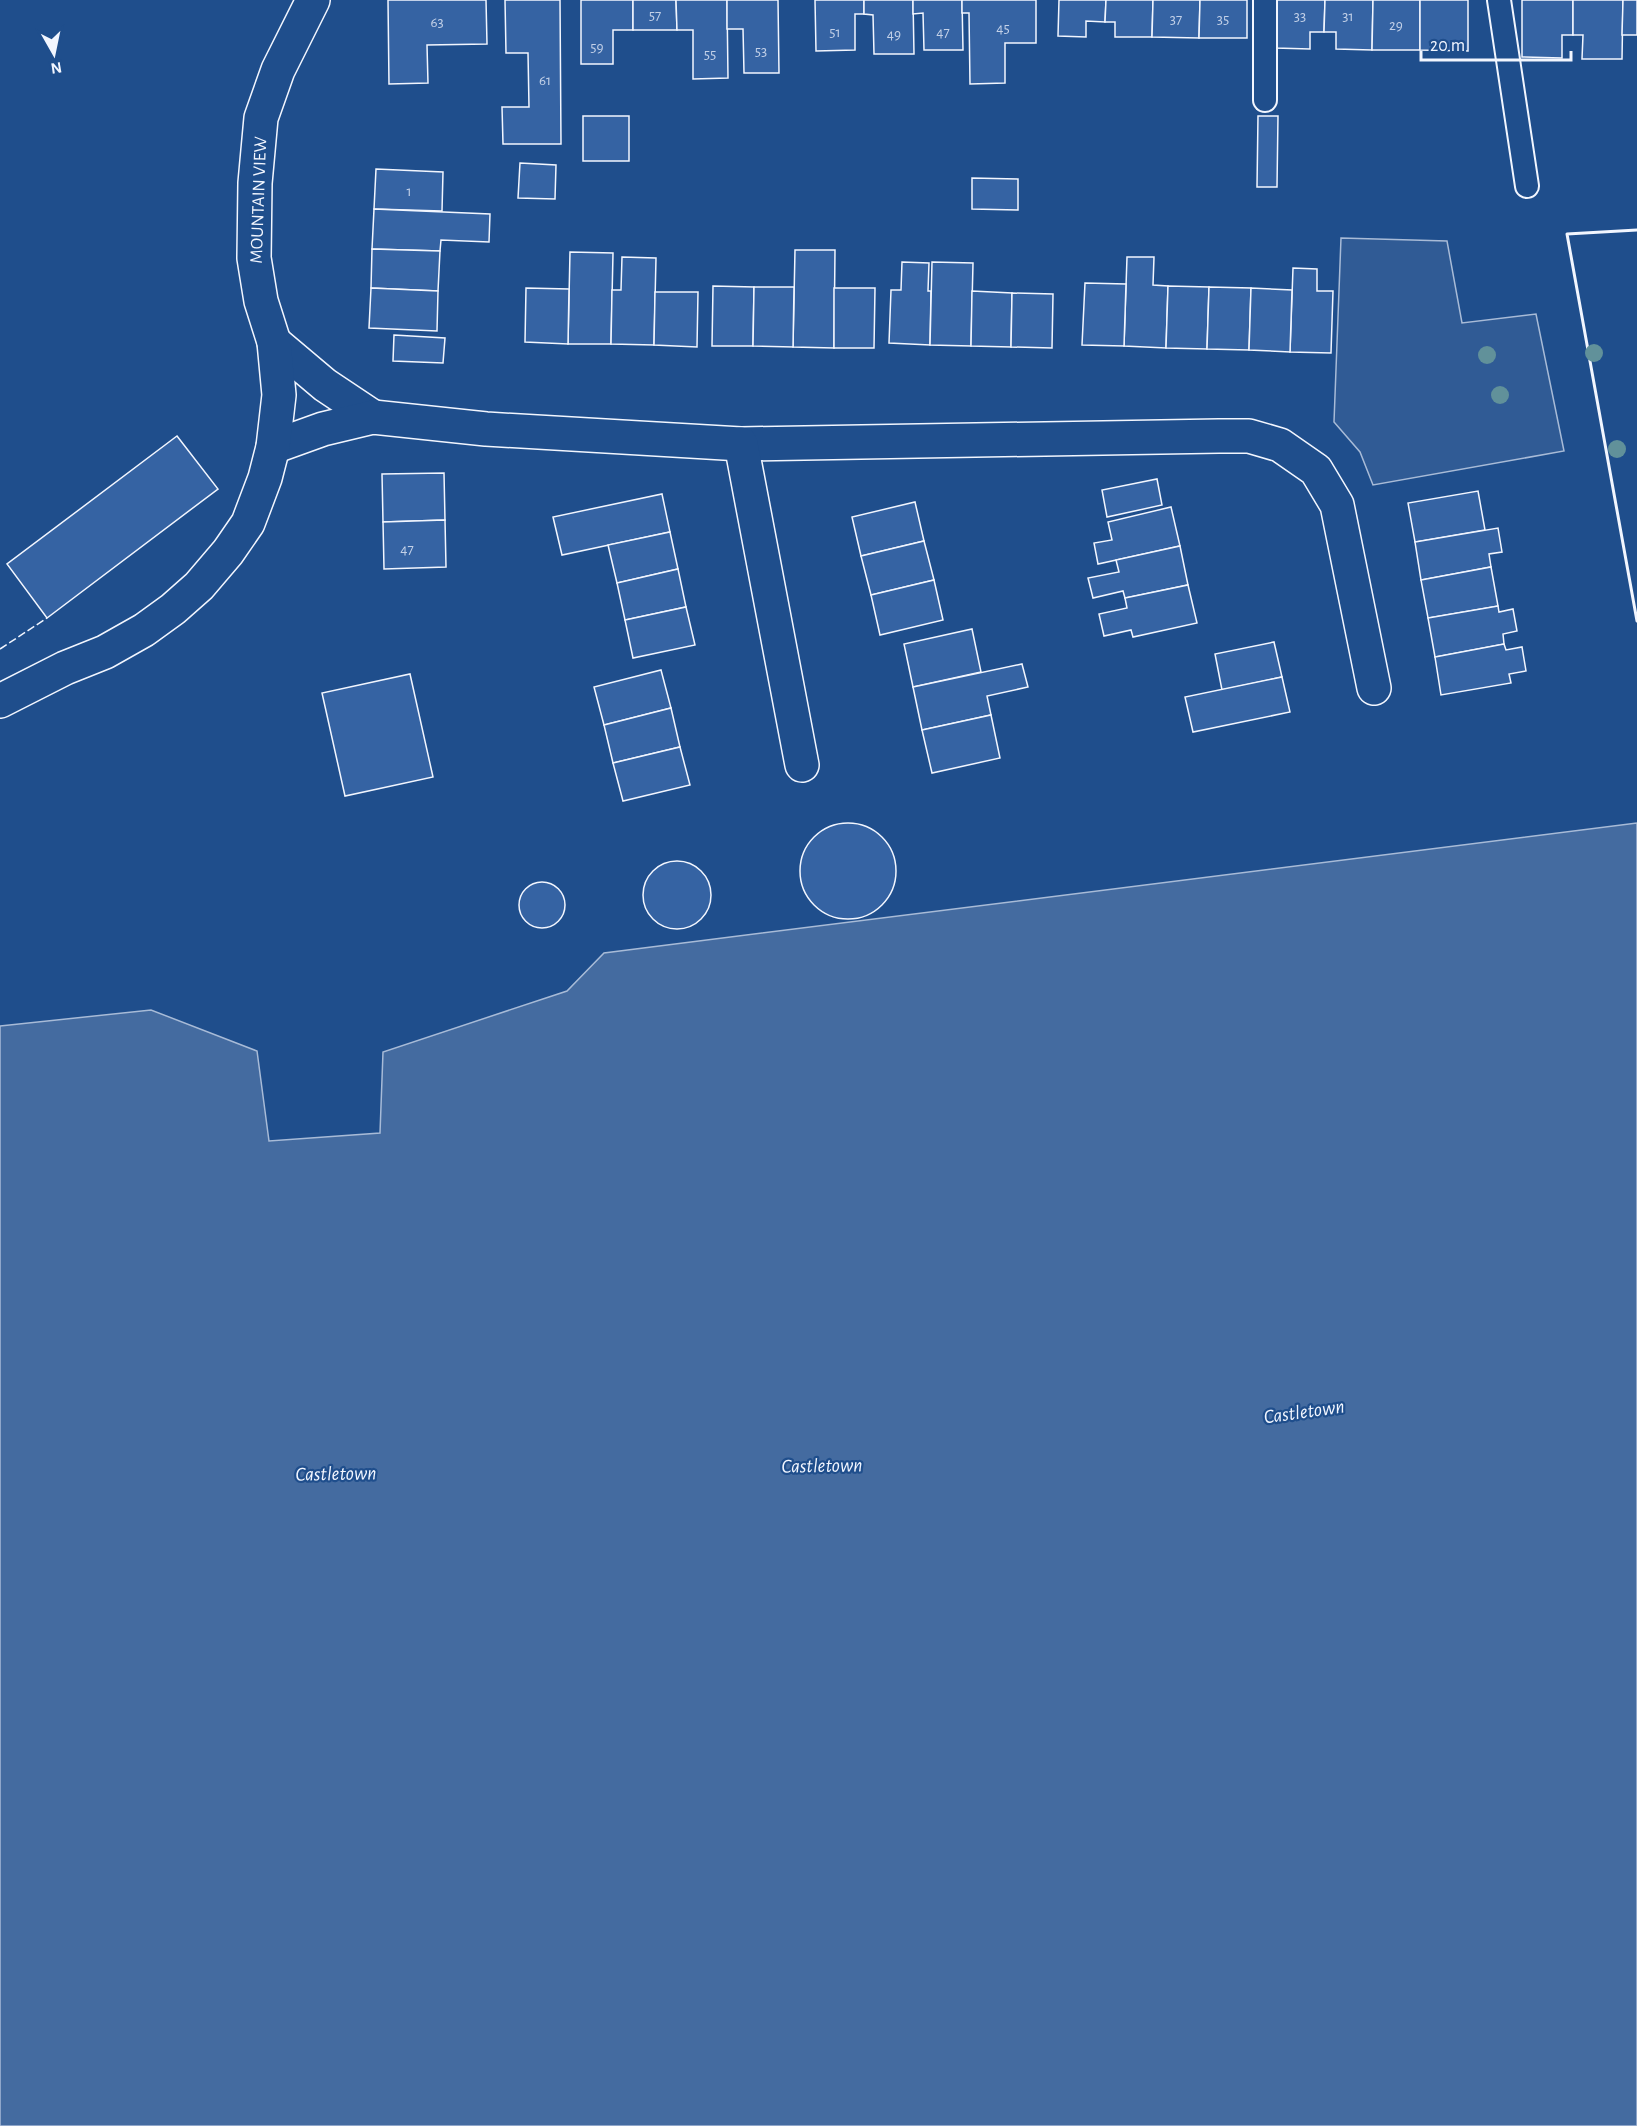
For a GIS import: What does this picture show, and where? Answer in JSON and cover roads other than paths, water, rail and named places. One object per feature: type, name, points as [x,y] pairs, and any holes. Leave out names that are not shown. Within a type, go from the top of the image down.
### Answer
[{"type":"street","name":"MOUNTAIN VIEW","points":[[0,701],[65,668],[105,652],[144,630],[199,586],[228,552],[248,523],[265,478],[273,447],[279,395],[274,342],[261,301],[254,258],[255,183],[261,118],[278,70],[313,0]]},
{"type":"street","points":[[274,342],[325,385],[374,417]]},
{"type":"street","points":[[273,447],[323,429],[374,417],[486,429],[741,444],[1249,436],[1280,445],[1316,470],[1337,505],[1374,688]]},
{"type":"street","points":[[741,444],[802,765]]},
{"type":"lane","points":[[1265,0],[1265,100]]},
{"type":"lane","points":[[1499,0],[1527,186]]},
{"type":"water","name":"Castletown","points":[[1637,823],[1637,2126],[0,2126],[0,1026],[151,1010],[257,1051],[269,1141],[380,1133],[383,1052],[567,991],[604,953]]}]
